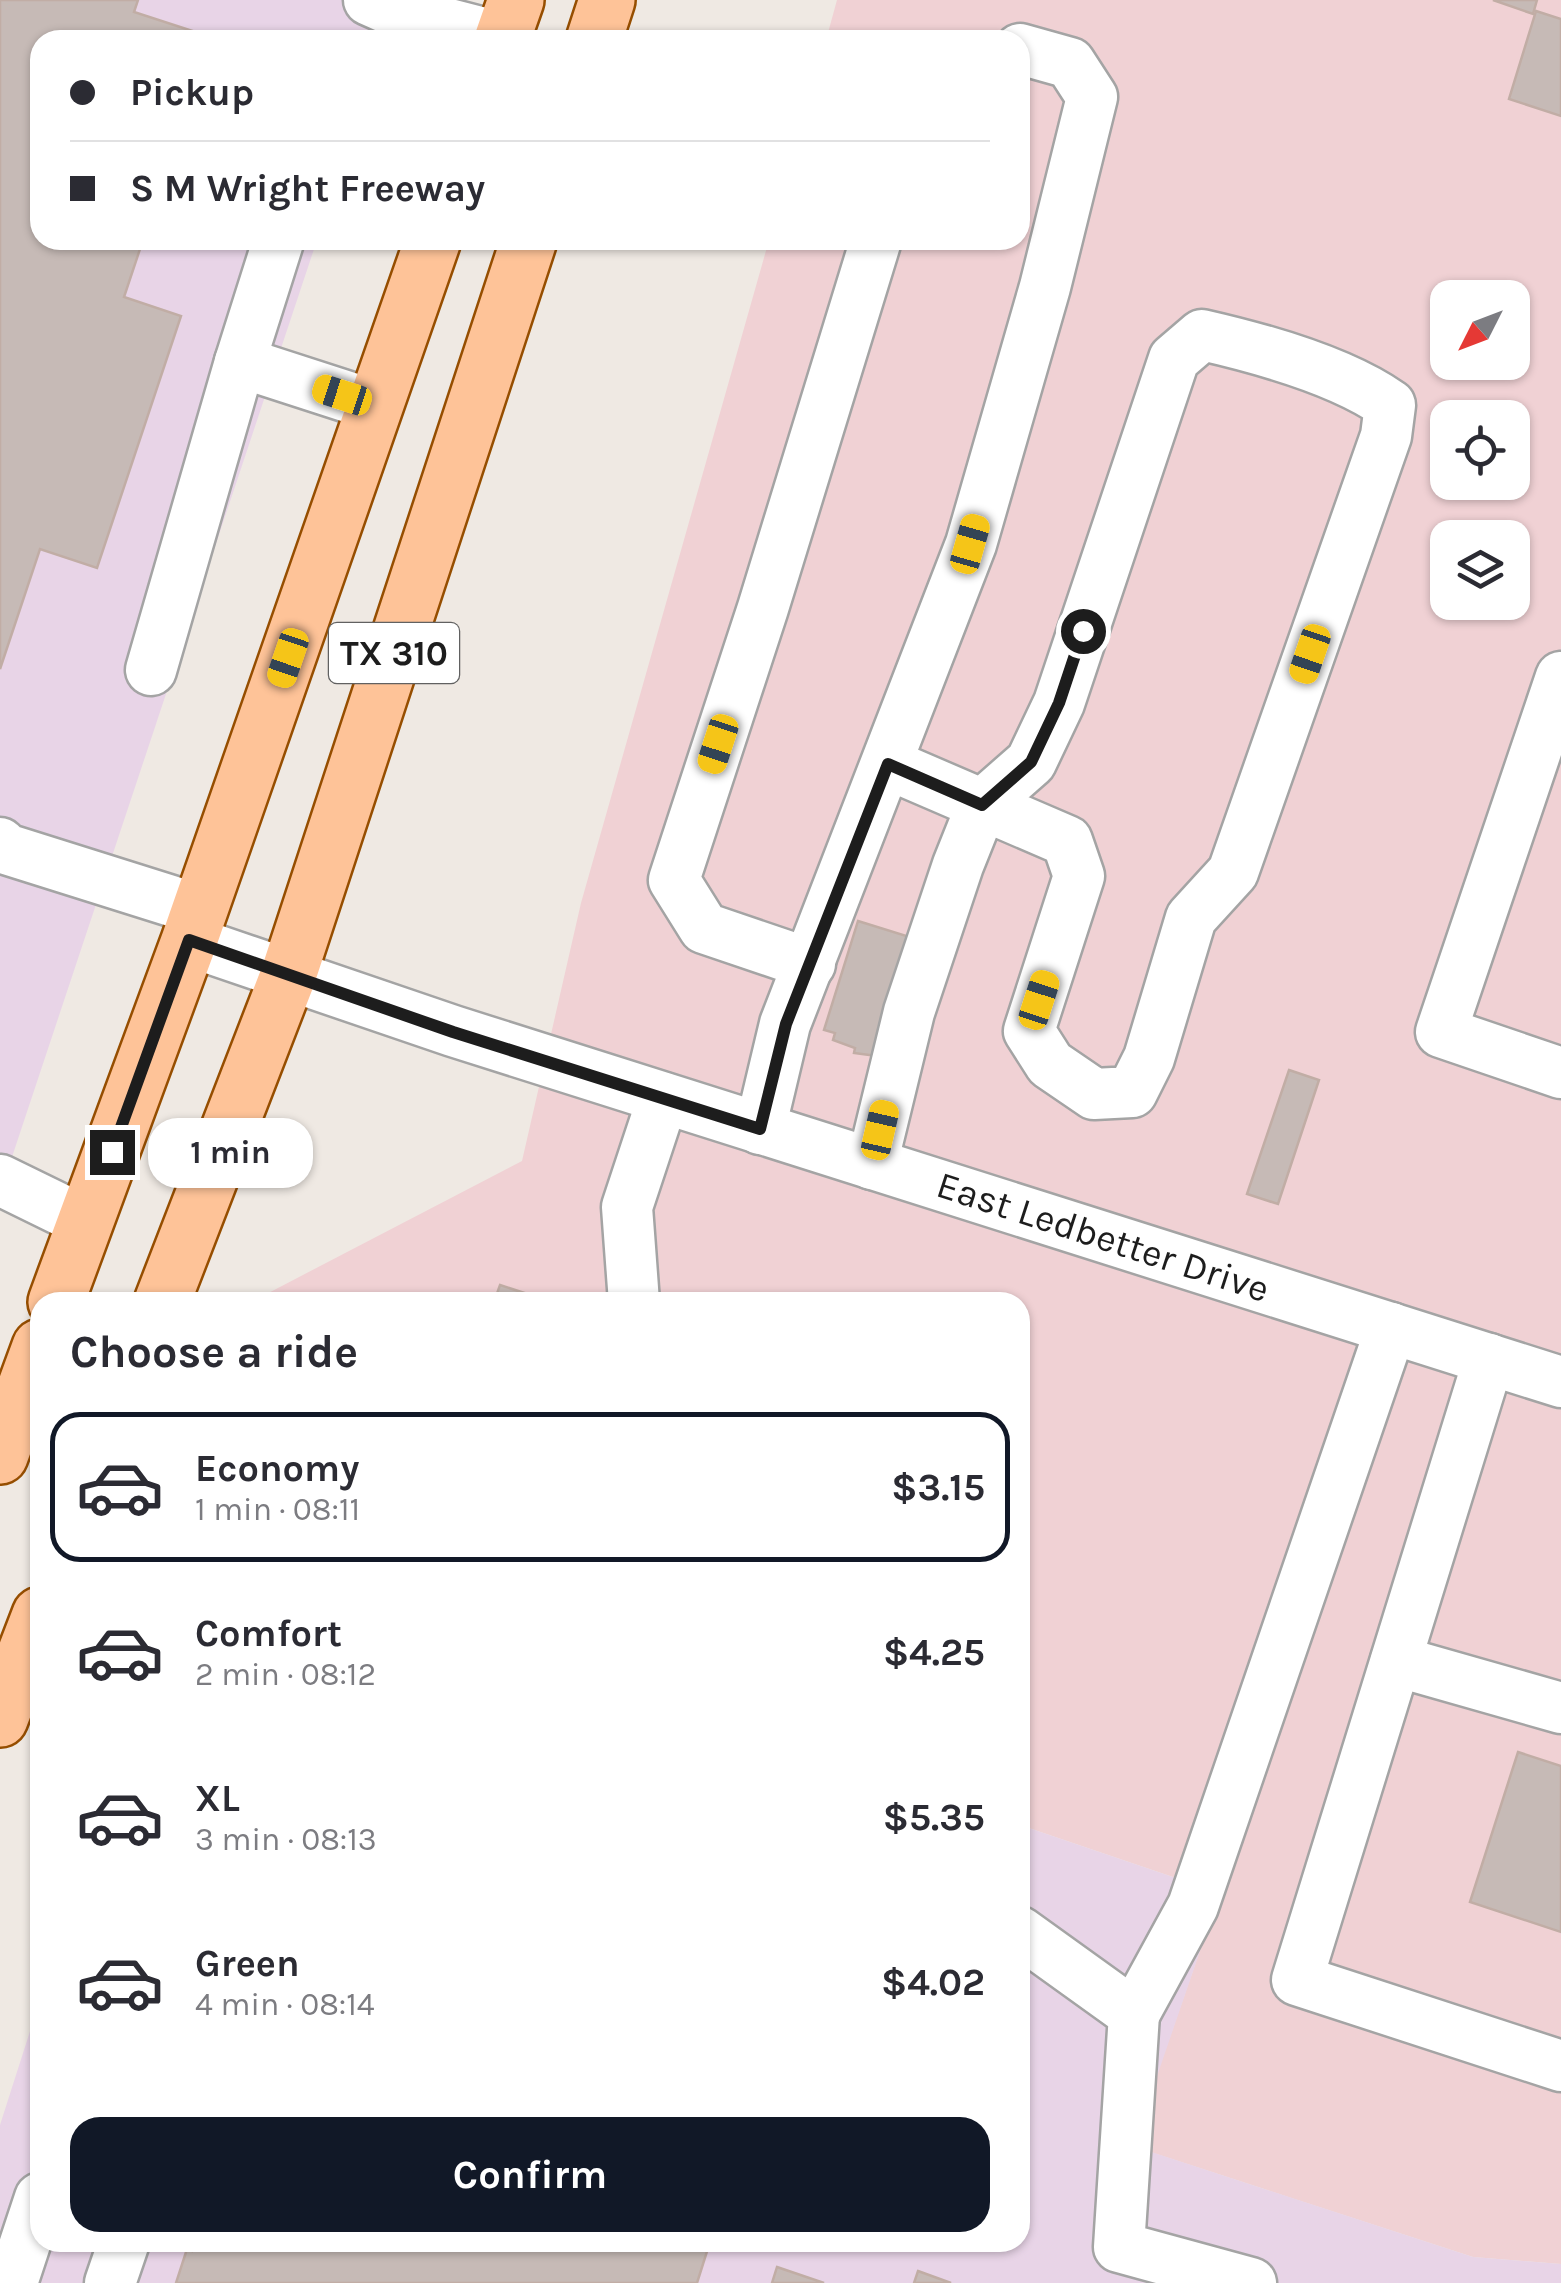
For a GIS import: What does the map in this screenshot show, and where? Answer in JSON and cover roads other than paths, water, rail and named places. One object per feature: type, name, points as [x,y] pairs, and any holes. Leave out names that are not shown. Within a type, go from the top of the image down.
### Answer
[{"type":"main road","points":[[597,30],[606,0]]},
{"type":"main road","name":"TX 310","points":[[60,1292],[194,925],[430,250]]},
{"type":"main road","name":"TX 310","points":[[166,1292],[288,976],[526,250]]},
{"type":"main road","points":[[0,1456],[30,1374]]},
{"type":"main road","points":[[0,1718],[30,1641]]},
{"type":"street","points":[[368,0],[386,8],[507,26]]},
{"type":"street","points":[[760,1129],[786,1024],[970,544],[1045,287],[1092,96],[1070,63],[1030,53]]},
{"type":"street","points":[[151,670],[275,250]]},
{"type":"street","points":[[810,964],[704,928],[674,880],[873,250]]},
{"type":"street","points":[[872,1164],[909,1012],[982,805],[1031,762],[1059,703],[1174,359],[1202,335],[1250,346],[1370,391],[1390,405],[1386,436],[1233,872],[1192,918],[1148,1058],[1132,1092],[1094,1094],[1050,1064],[1028,1031],[1079,876],[1067,841],[982,805],[888,764]]},
{"type":"street","points":[[240,362],[376,406]]},
{"type":"street","points":[[1561,677],[1441,1032],[1561,1073]]},
{"type":"street","name":"East Ledbetter Drive","points":[[0,843],[6,849],[194,925],[288,976],[1561,1382]]},
{"type":"street","points":[[633,1292],[627,1207],[663,1098]]},
{"type":"street","points":[[0,1180],[86,1222]]},
{"type":"street","points":[[1251,2283],[1143,2269],[1119,2246],[1134,2014],[1194,1906],[1391,1328]]},
{"type":"street","points":[[1489,1359],[1297,1980],[1561,2066]]},
{"type":"street","points":[[1396,1660],[1561,1708]]},
{"type":"street","points":[[1030,1939],[1134,2014]]},
{"type":"street","points":[[12,2283],[30,2228]]},
{"type":"street","points":[[110,2283],[121,2252]]}]
